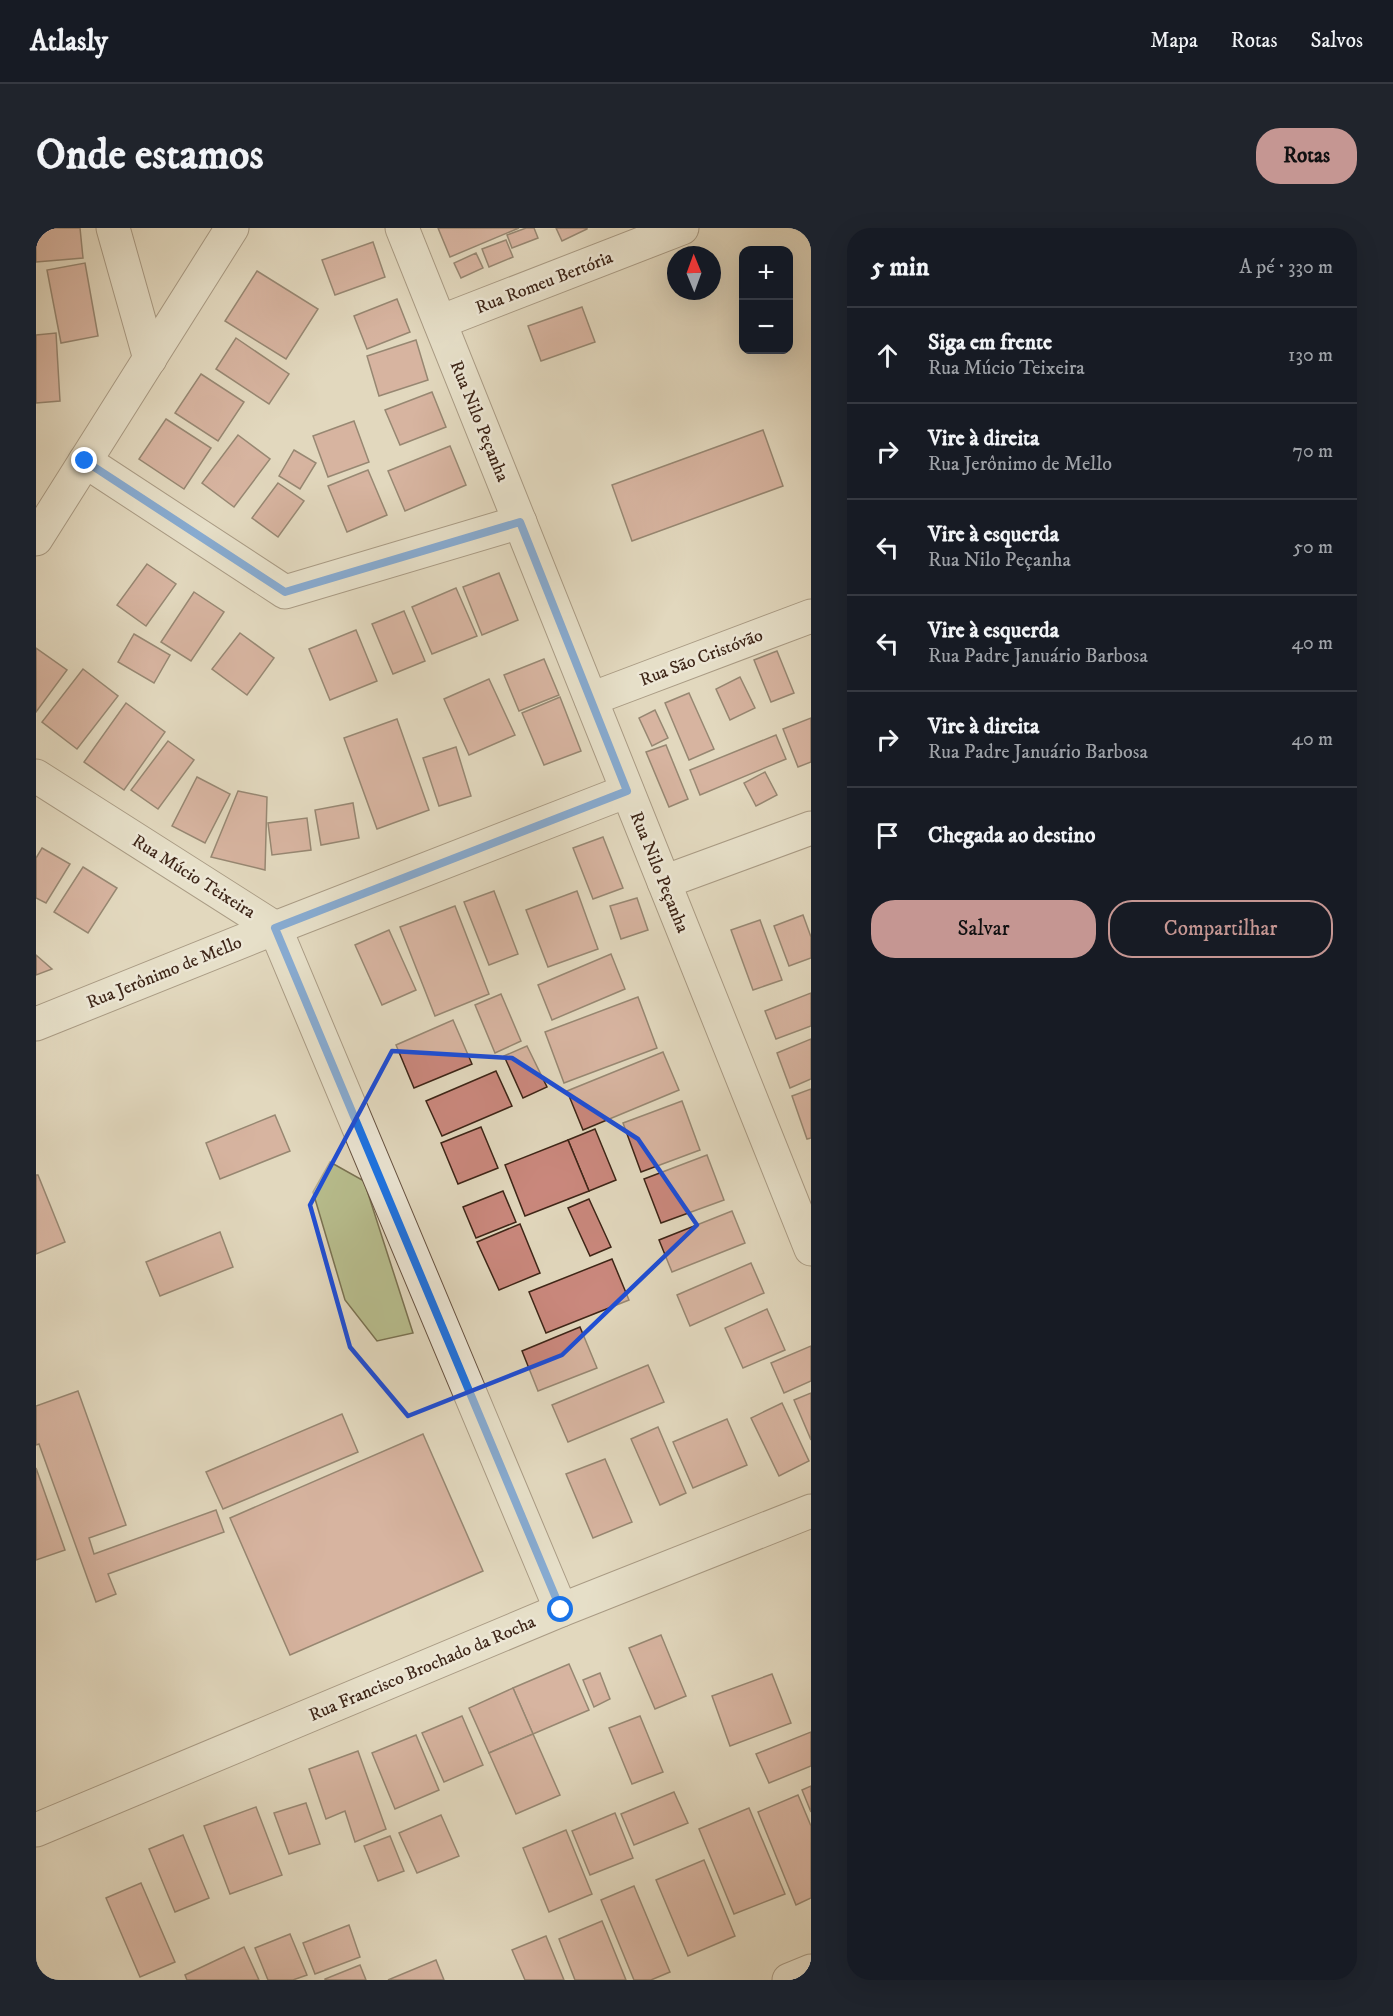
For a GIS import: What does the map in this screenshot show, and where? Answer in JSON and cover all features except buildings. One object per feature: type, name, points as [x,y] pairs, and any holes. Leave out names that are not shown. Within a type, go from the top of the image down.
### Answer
[{"type":"street","points":[[113,228],[150,359]]},
{"type":"street","points":[[36,539],[232,228]]},
{"type":"street","name":"Rua Nilo Peçanha","points":[[402,228],[664,882],[801,1194],[811,1249]]},
{"type":"street","name":"Rua Romeu Bertória","points":[[440,322],[682,228]]},
{"type":"street","points":[[85,461],[285,592],[520,522]]},
{"type":"street","name":"Rua São Cristóvão","points":[[591,699],[811,616]]},
{"type":"street","name":"Rua Múcio Teixeira","points":[[36,776],[275,928],[561,1610]]},
{"type":"street","name":"Rua Jerônimo de Mello","points":[[36,1024],[627,791]]},
{"type":"street","points":[[664,882],[811,828]]},
{"type":"street","name":"Rua Francisco Brochado da Rocha","points":[[36,1830],[561,1610],[811,1510]]},
{"type":"street","points":[[789,1980],[811,1971]]},
{"type":"highlighted area","points":[[392,1051],[512,1058],[638,1139],[697,1225],[562,1355],[408,1416],[350,1347],[310,1205]]},
{"type":"green space","points":[[330,1162],[364,1181],[413,1333],[377,1341],[345,1300],[313,1192]]},
{"type":"route","points":[[85,461],[285,592],[520,522],[627,791],[275,928],[561,1610]]}]
